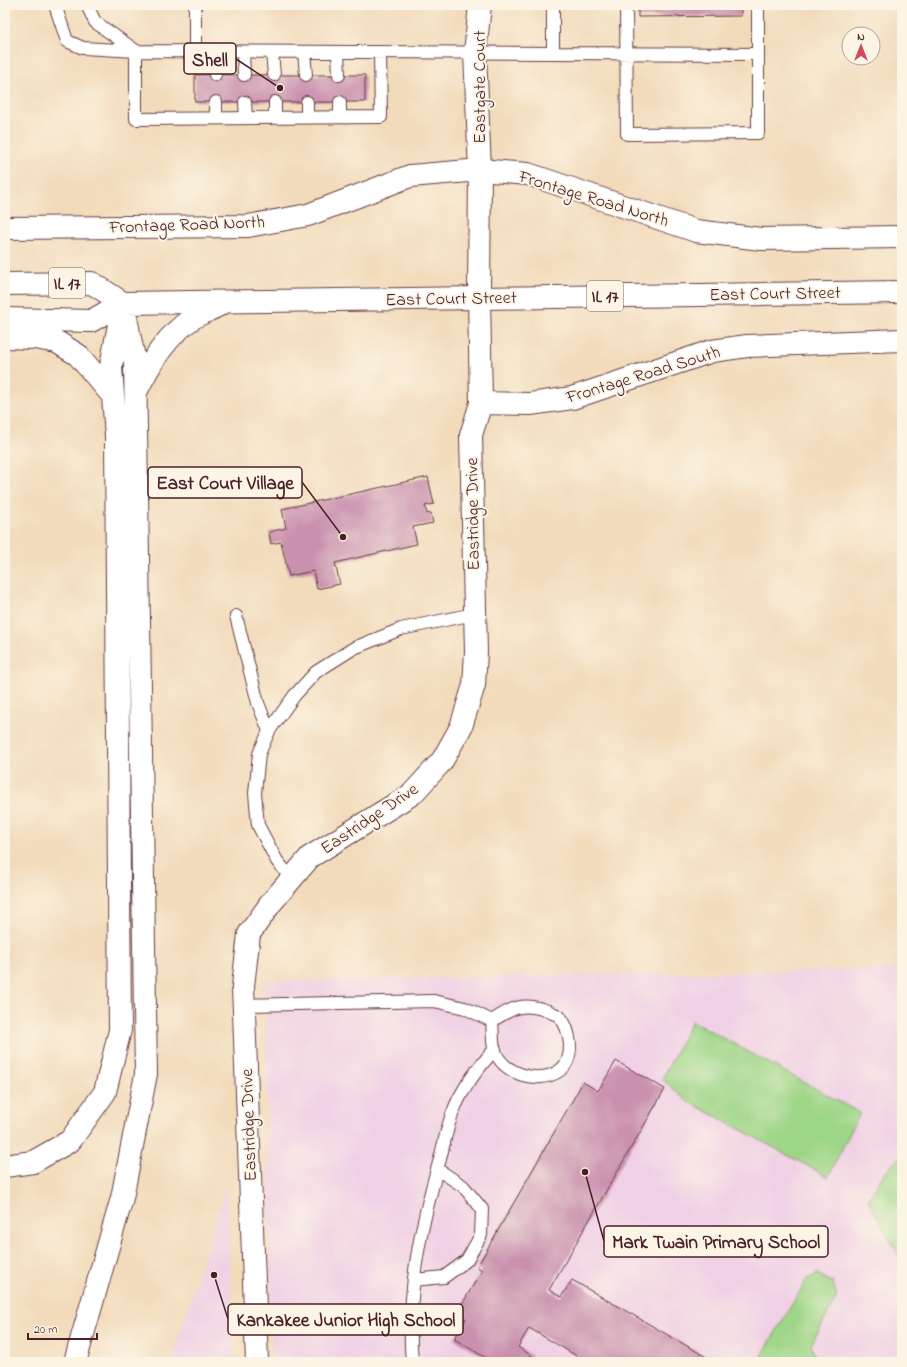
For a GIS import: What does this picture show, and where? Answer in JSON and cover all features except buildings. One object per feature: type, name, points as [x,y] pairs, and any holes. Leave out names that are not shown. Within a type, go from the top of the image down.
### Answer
[{"type":"main road","name":"Eastgate Court","points":[[480,5],[475,52],[480,170]]},
{"type":"main road","name":"Frontage Road North","points":[[5,228],[248,226],[308,215],[410,176],[480,170],[528,174],[696,231],[761,239],[902,237]]},
{"type":"main road","name":"Eastridge Drive","points":[[256,1362],[243,1005],[243,986],[250,934],[271,903],[310,857],[412,794],[442,761],[460,727],[474,685],[476,652],[471,435],[481,403],[479,297],[480,170]]},
{"type":"main road","name":"IL 17","points":[[5,284],[92,283],[123,303]]},
{"type":"main road","name":"East Court Street","points":[[5,319],[91,321],[123,303],[902,292]]},
{"type":"main road","points":[[136,393],[146,372],[169,338],[193,318],[226,302]]},
{"type":"main road","points":[[75,1362],[122,1198],[146,1074],[136,393],[135,363],[123,303]]},
{"type":"main road","points":[[5,1166],[33,1162],[70,1141],[105,1092],[120,1030],[116,436],[111,366],[123,303]]},
{"type":"main road","points":[[5,337],[35,338],[57,342],[78,355],[113,396]]},
{"type":"main road","name":"Frontage Road South","points":[[481,403],[530,404],[572,398],[712,351],[747,346],[902,340]]},
{"type":"lane","points":[[55,5],[67,42],[83,48],[136,51],[213,52],[758,54]]},
{"type":"lane","points":[[87,5],[95,22],[136,51]]},
{"type":"lane","points":[[195,5],[195,51]]},
{"type":"lane","points":[[553,5],[553,53]]},
{"type":"lane","points":[[626,5],[627,134],[758,133],[758,5]]},
{"type":"lane","points":[[136,51],[136,119],[381,117],[380,52]]},
{"type":"lane","points":[[213,52],[215,75]]},
{"type":"lane","points":[[243,52],[244,75]]},
{"type":"lane","points":[[272,52],[274,75]]},
{"type":"lane","points":[[304,52],[306,75]]},
{"type":"lane","points":[[338,52],[339,75]]},
{"type":"lane","points":[[216,102],[216,118]]},
{"type":"lane","points":[[245,102],[246,118]]},
{"type":"lane","points":[[275,102],[275,118]]},
{"type":"lane","points":[[307,102],[307,117]]},
{"type":"lane","points":[[340,102],[340,117]]},
{"type":"lane","points":[[292,879],[277,861],[258,825],[255,793],[259,754],[269,731],[294,696],[316,672],[354,648],[401,629],[474,614]]},
{"type":"lane","points":[[236,616],[258,703],[269,731]]},
{"type":"lane","points":[[243,1005],[434,1001],[465,1008],[492,1021]]},
{"type":"lane","points":[[533,1006],[558,1016],[568,1032],[571,1053],[560,1070],[542,1077],[520,1075],[504,1065],[495,1049],[492,1021],[511,1008],[533,1006]]},
{"type":"lane","points":[[412,1362],[410,1303],[430,1195],[437,1168],[453,1111],[471,1076],[495,1049]]},
{"type":"lane","points":[[414,1280],[444,1277],[468,1260],[481,1235],[482,1209],[463,1186],[437,1168]]},
{"type":"shaded area","points":[[902,969],[902,1362],[272,1362],[265,981]]},
{"type":"shaded area","points":[[226,1187],[235,1362],[171,1362]]},
{"type":"green space","points":[[692,1021],[860,1113],[828,1177],[686,1100],[662,1079]]},
{"type":"green space","points":[[902,1155],[902,1261],[868,1200],[885,1172]]},
{"type":"green space","points":[[818,1274],[833,1283],[837,1297],[811,1345],[816,1362],[758,1362],[807,1279]]},
{"type":"place","name":"Shell","points":[[280,88]]},
{"type":"place","name":"East Court Village","points":[[343,537]]},
{"type":"place","name":"Mark Twain Primary School","points":[[585,1172]]},
{"type":"place","name":"Kankakee Junior High School","points":[[214,1275]]}]
